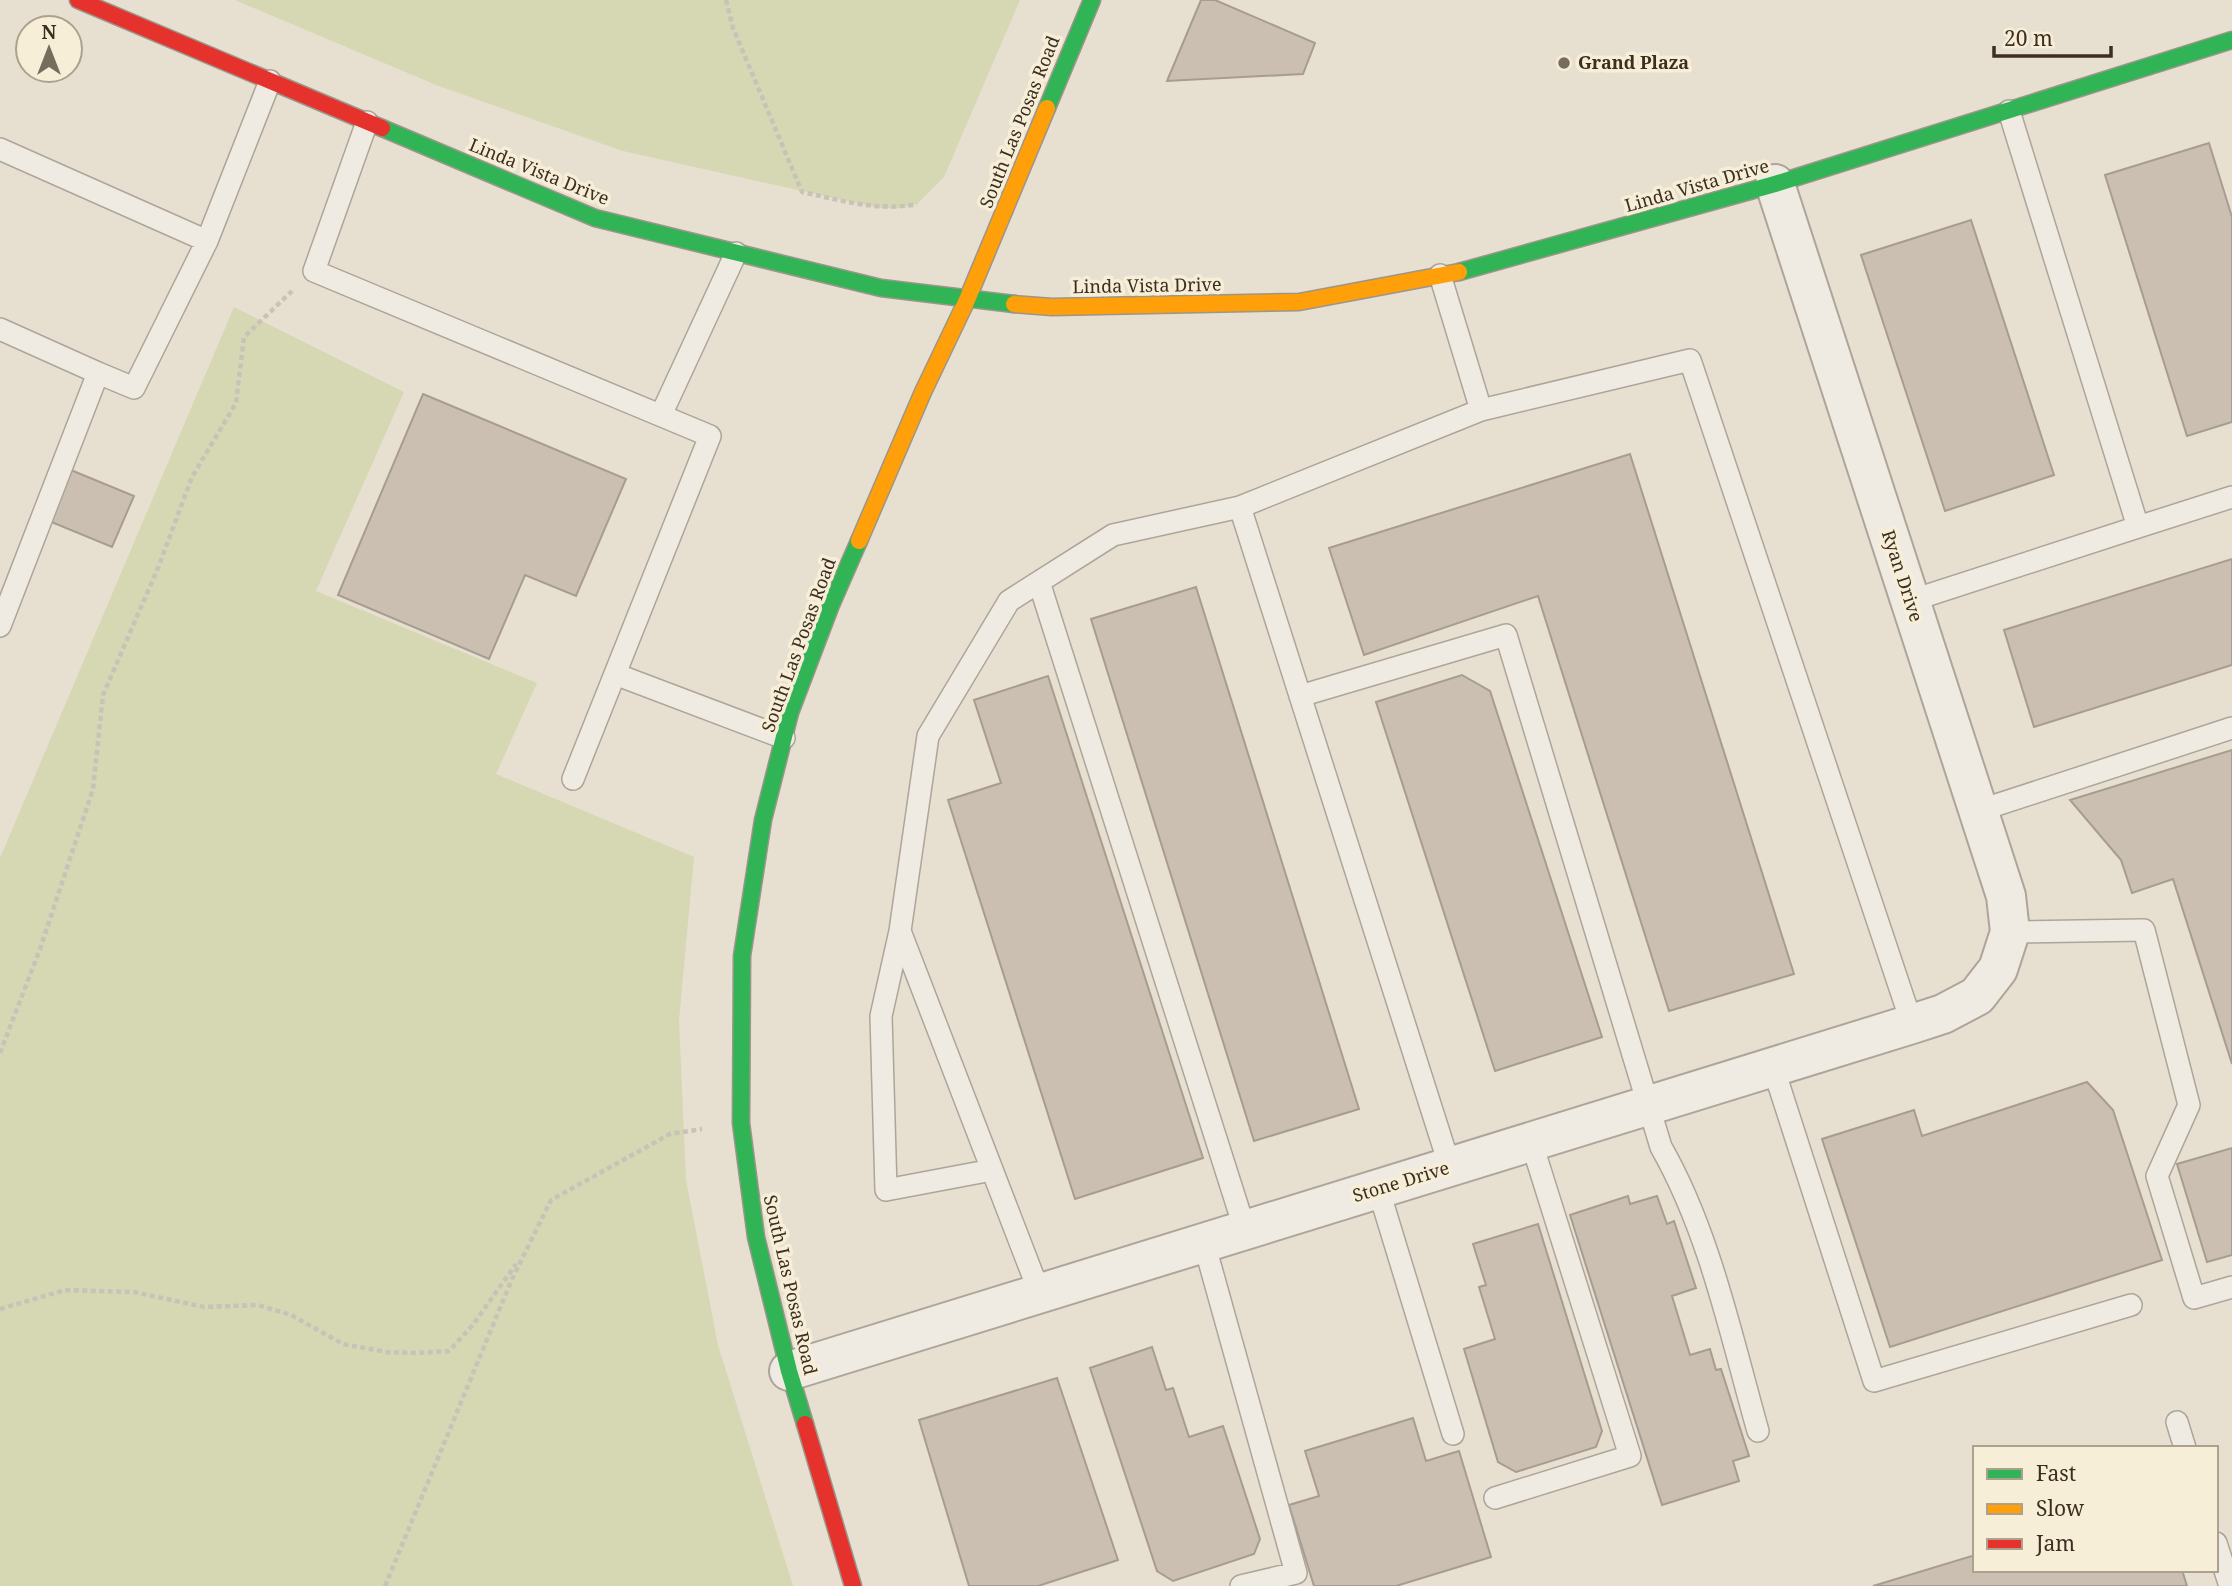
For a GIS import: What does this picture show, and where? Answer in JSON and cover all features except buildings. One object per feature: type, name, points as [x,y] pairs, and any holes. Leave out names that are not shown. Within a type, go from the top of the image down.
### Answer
[{"type":"main road","name":"Linda Vista Drive","points":[[78,0],[596,218],[881,288],[967,300],[1052,307],[1299,302],[1478,268],[1775,184],[2009,111],[2230,47]]},
{"type":"main road","name":"South Las Posas Road","points":[[853,1586],[789,1371],[756,1237],[741,1123],[742,956],[763,820],[790,713],[831,605],[923,392],[967,300],[1091,0]]},
{"type":"street","name":"Ryan Drive","points":[[1775,184],[2006,896],[2010,932],[1998,969]]},
{"type":"street","name":"Stone Drive","points":[[789,1371],[1943,1014],[1977,996],[1998,969]]},
{"type":"lane","points":[[0,329],[134,388],[207,242],[270,81]]},
{"type":"lane","points":[[2009,111],[2138,527]]},
{"type":"lane","points":[[367,122],[314,271],[710,436],[573,779]]},
{"type":"lane","points":[[0,149],[207,242]]},
{"type":"lane","points":[[661,415],[736,253]]},
{"type":"lane","points":[[1440,275],[1481,410]]},
{"type":"lane","points":[[992,1170],[886,1190],[881,1016],[900,931],[928,736],[1009,601],[1113,535],[1240,508],[1481,410],[1690,360],[1912,1024]]},
{"type":"lane","points":[[0,625],[98,373]]},
{"type":"lane","points":[[1910,601],[2232,497]]},
{"type":"lane","points":[[1240,508],[1450,1167]]},
{"type":"lane","points":[[1039,582],[1245,1230]]},
{"type":"lane","points":[[1300,696],[1506,635],[1661,1147],[1680,1181],[1713,1272],[1758,1431]]},
{"type":"lane","points":[[615,674],[783,738]]},
{"type":"lane","points":[[1978,811],[2232,728]]},
{"type":"lane","points":[[2010,932],[2144,930],[2189,1105],[2157,1176],[2194,1298],[2232,1287]]},
{"type":"lane","points":[[900,931],[1040,1294]]},
{"type":"lane","points":[[1773,1067],[1874,1381],[2131,1305]]},
{"type":"lane","points":[[1494,1498],[1630,1456],[1531,1141]]},
{"type":"lane","points":[[1378,1188],[1453,1434]]},
{"type":"lane","points":[[1204,1243],[1296,1573],[1241,1586]]},
{"type":"lane","points":[[2177,1422],[2184,1446]]},
{"type":"lane","points":[[2218,1549],[2230,1586]]},
{"type":"path","points":[[726,0],[733,28],[802,192],[879,208],[917,204]]},
{"type":"path","points":[[0,1053],[40,949],[93,789],[103,695],[158,568],[192,477],[236,403],[244,337],[314,271]]},
{"type":"path","points":[[385,1586],[512,1279],[551,1200],[670,1134],[741,1123]]},
{"type":"path","points":[[0,1309],[65,1290],[134,1292],[204,1307],[258,1305],[291,1315],[342,1344],[416,1353],[449,1350],[472,1326],[527,1250]]},
{"type":"green space","points":[[235,0],[1020,0],[944,177],[917,204],[879,208],[623,151],[436,85]]},
{"type":"green space","points":[[234,307],[404,392],[316,591],[537,683],[496,774],[694,857],[679,1020],[686,1180],[718,1345],[793,1586],[0,1586],[0,858]]},
{"type":"traffic: fast","points":[[1047,108],[1092,0]]},
{"type":"traffic: fast","points":[[1459,272],[1775,184],[2232,40]]},
{"type":"traffic: fast","points":[[382,128],[595,218],[881,288],[1014,304]]},
{"type":"traffic: fast","points":[[805,1424],[756,1237],[741,1123],[742,956],[763,820],[790,713],[831,605],[859,541]]},
{"type":"traffic: slow","points":[[859,541],[923,392],[967,300],[1047,108]]},
{"type":"traffic: slow","points":[[1014,304],[1052,307],[1299,302],[1459,272]]},
{"type":"traffic: jam","points":[[78,0],[382,128]]},
{"type":"traffic: jam","points":[[805,1424],[853,1586]]},
{"type":"place","name":"Grand Plaza","points":[[1564,63]]}]
